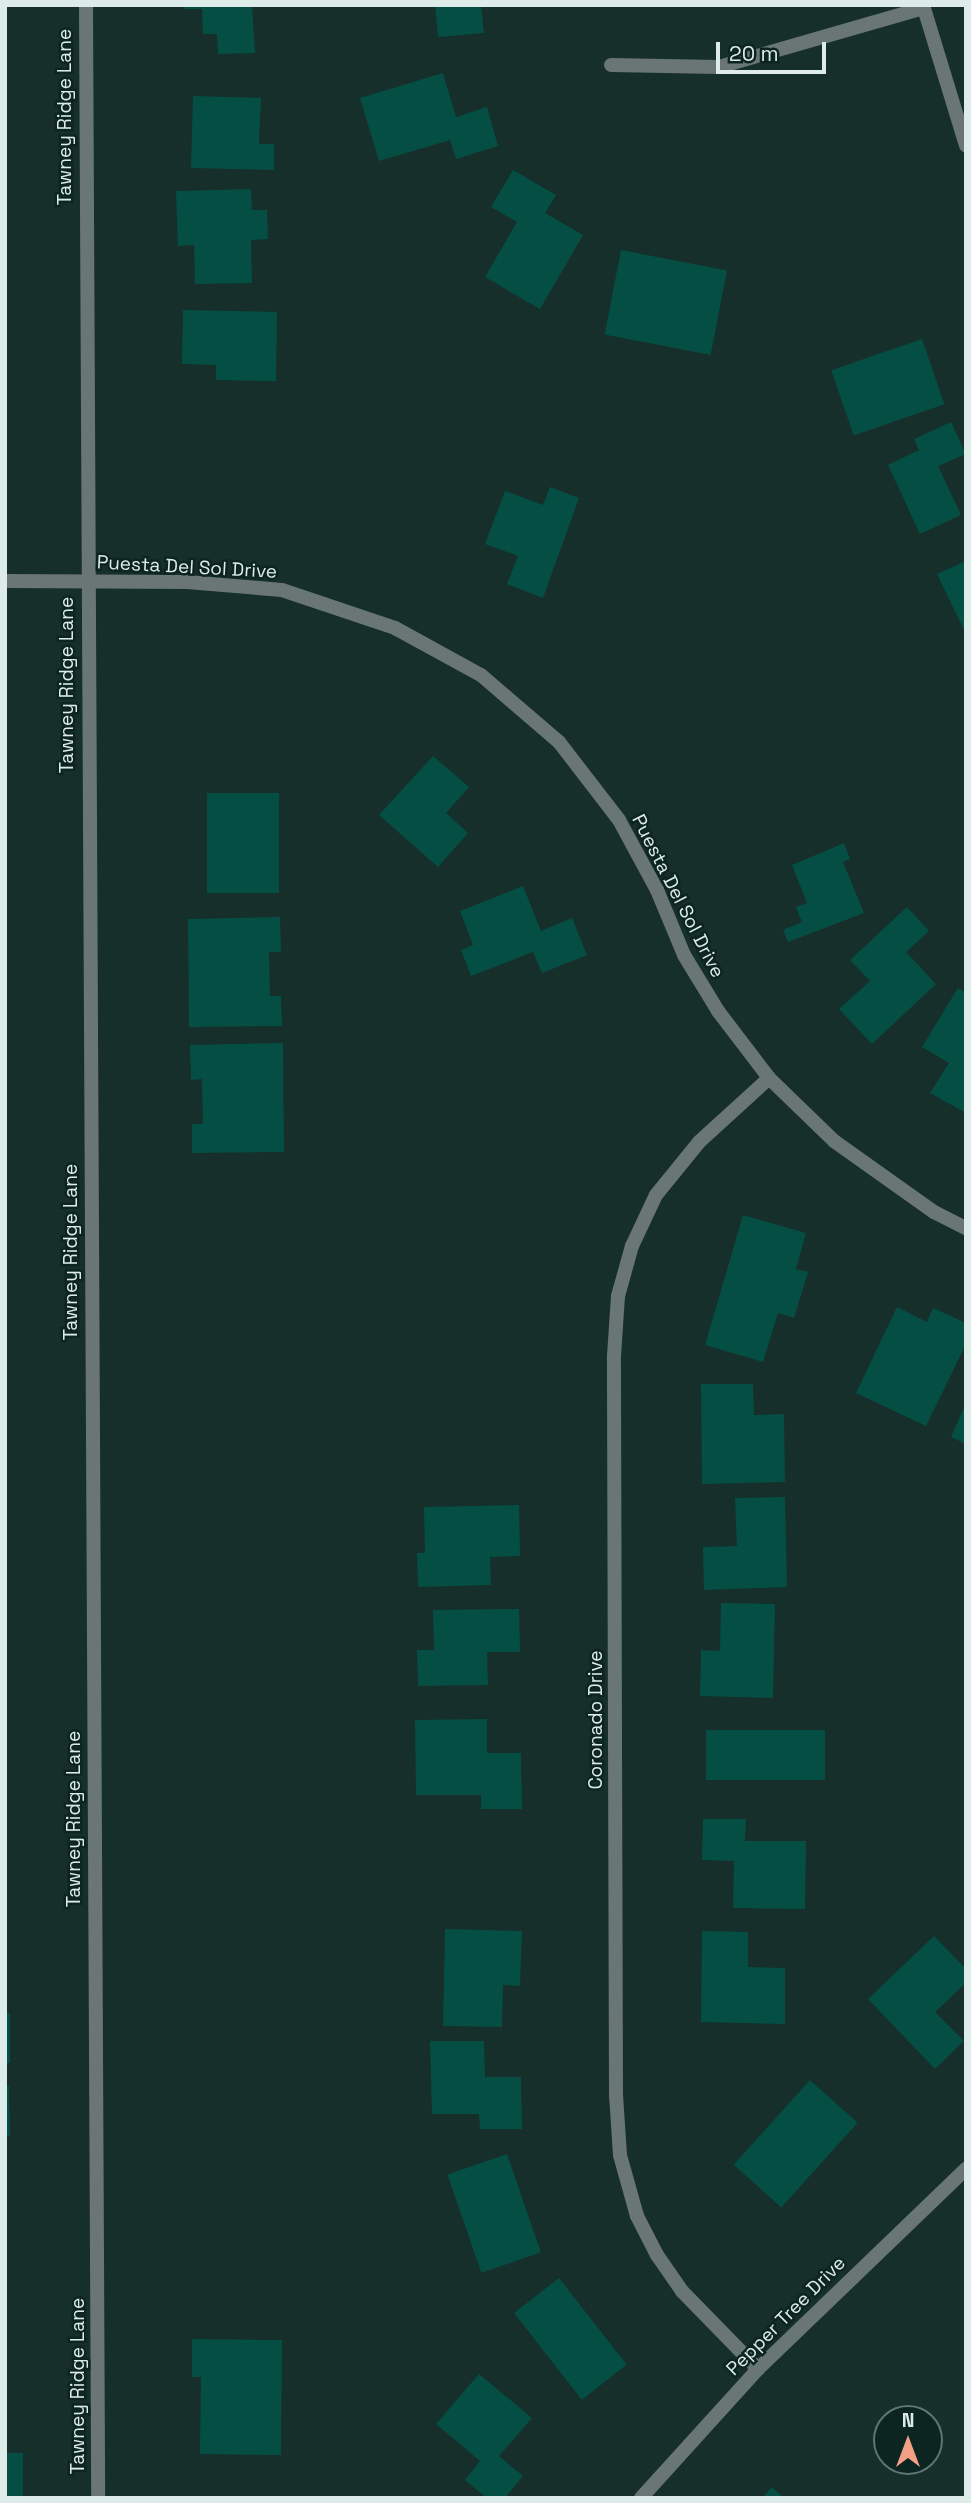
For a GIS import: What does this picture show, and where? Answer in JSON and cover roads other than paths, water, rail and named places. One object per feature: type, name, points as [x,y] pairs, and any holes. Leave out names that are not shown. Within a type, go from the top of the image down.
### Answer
[{"type":"street","name":"Tawney Ridge Lane","points":[[86,5],[86,580],[98,2498]]},
{"type":"street","points":[[611,65],[719,67],[923,7],[966,146]]},
{"type":"street","name":"Puesta Del Sol Drive","points":[[5,581],[86,580],[282,590],[395,628],[481,675],[559,742],[619,820],[657,890],[684,955],[718,1011],[769,1078],[834,1140],[934,1212],[966,1228]]},
{"type":"street","name":"Coronado Drive","points":[[758,2369],[682,2291],[657,2255],[637,2216],[620,2155],[616,2095],[614,1356],[618,1296],[632,1246],[656,1195],[699,1142],[769,1078]]},
{"type":"street","name":"Pepper Tree Drive","points":[[640,2498],[758,2369],[966,2169]]}]
